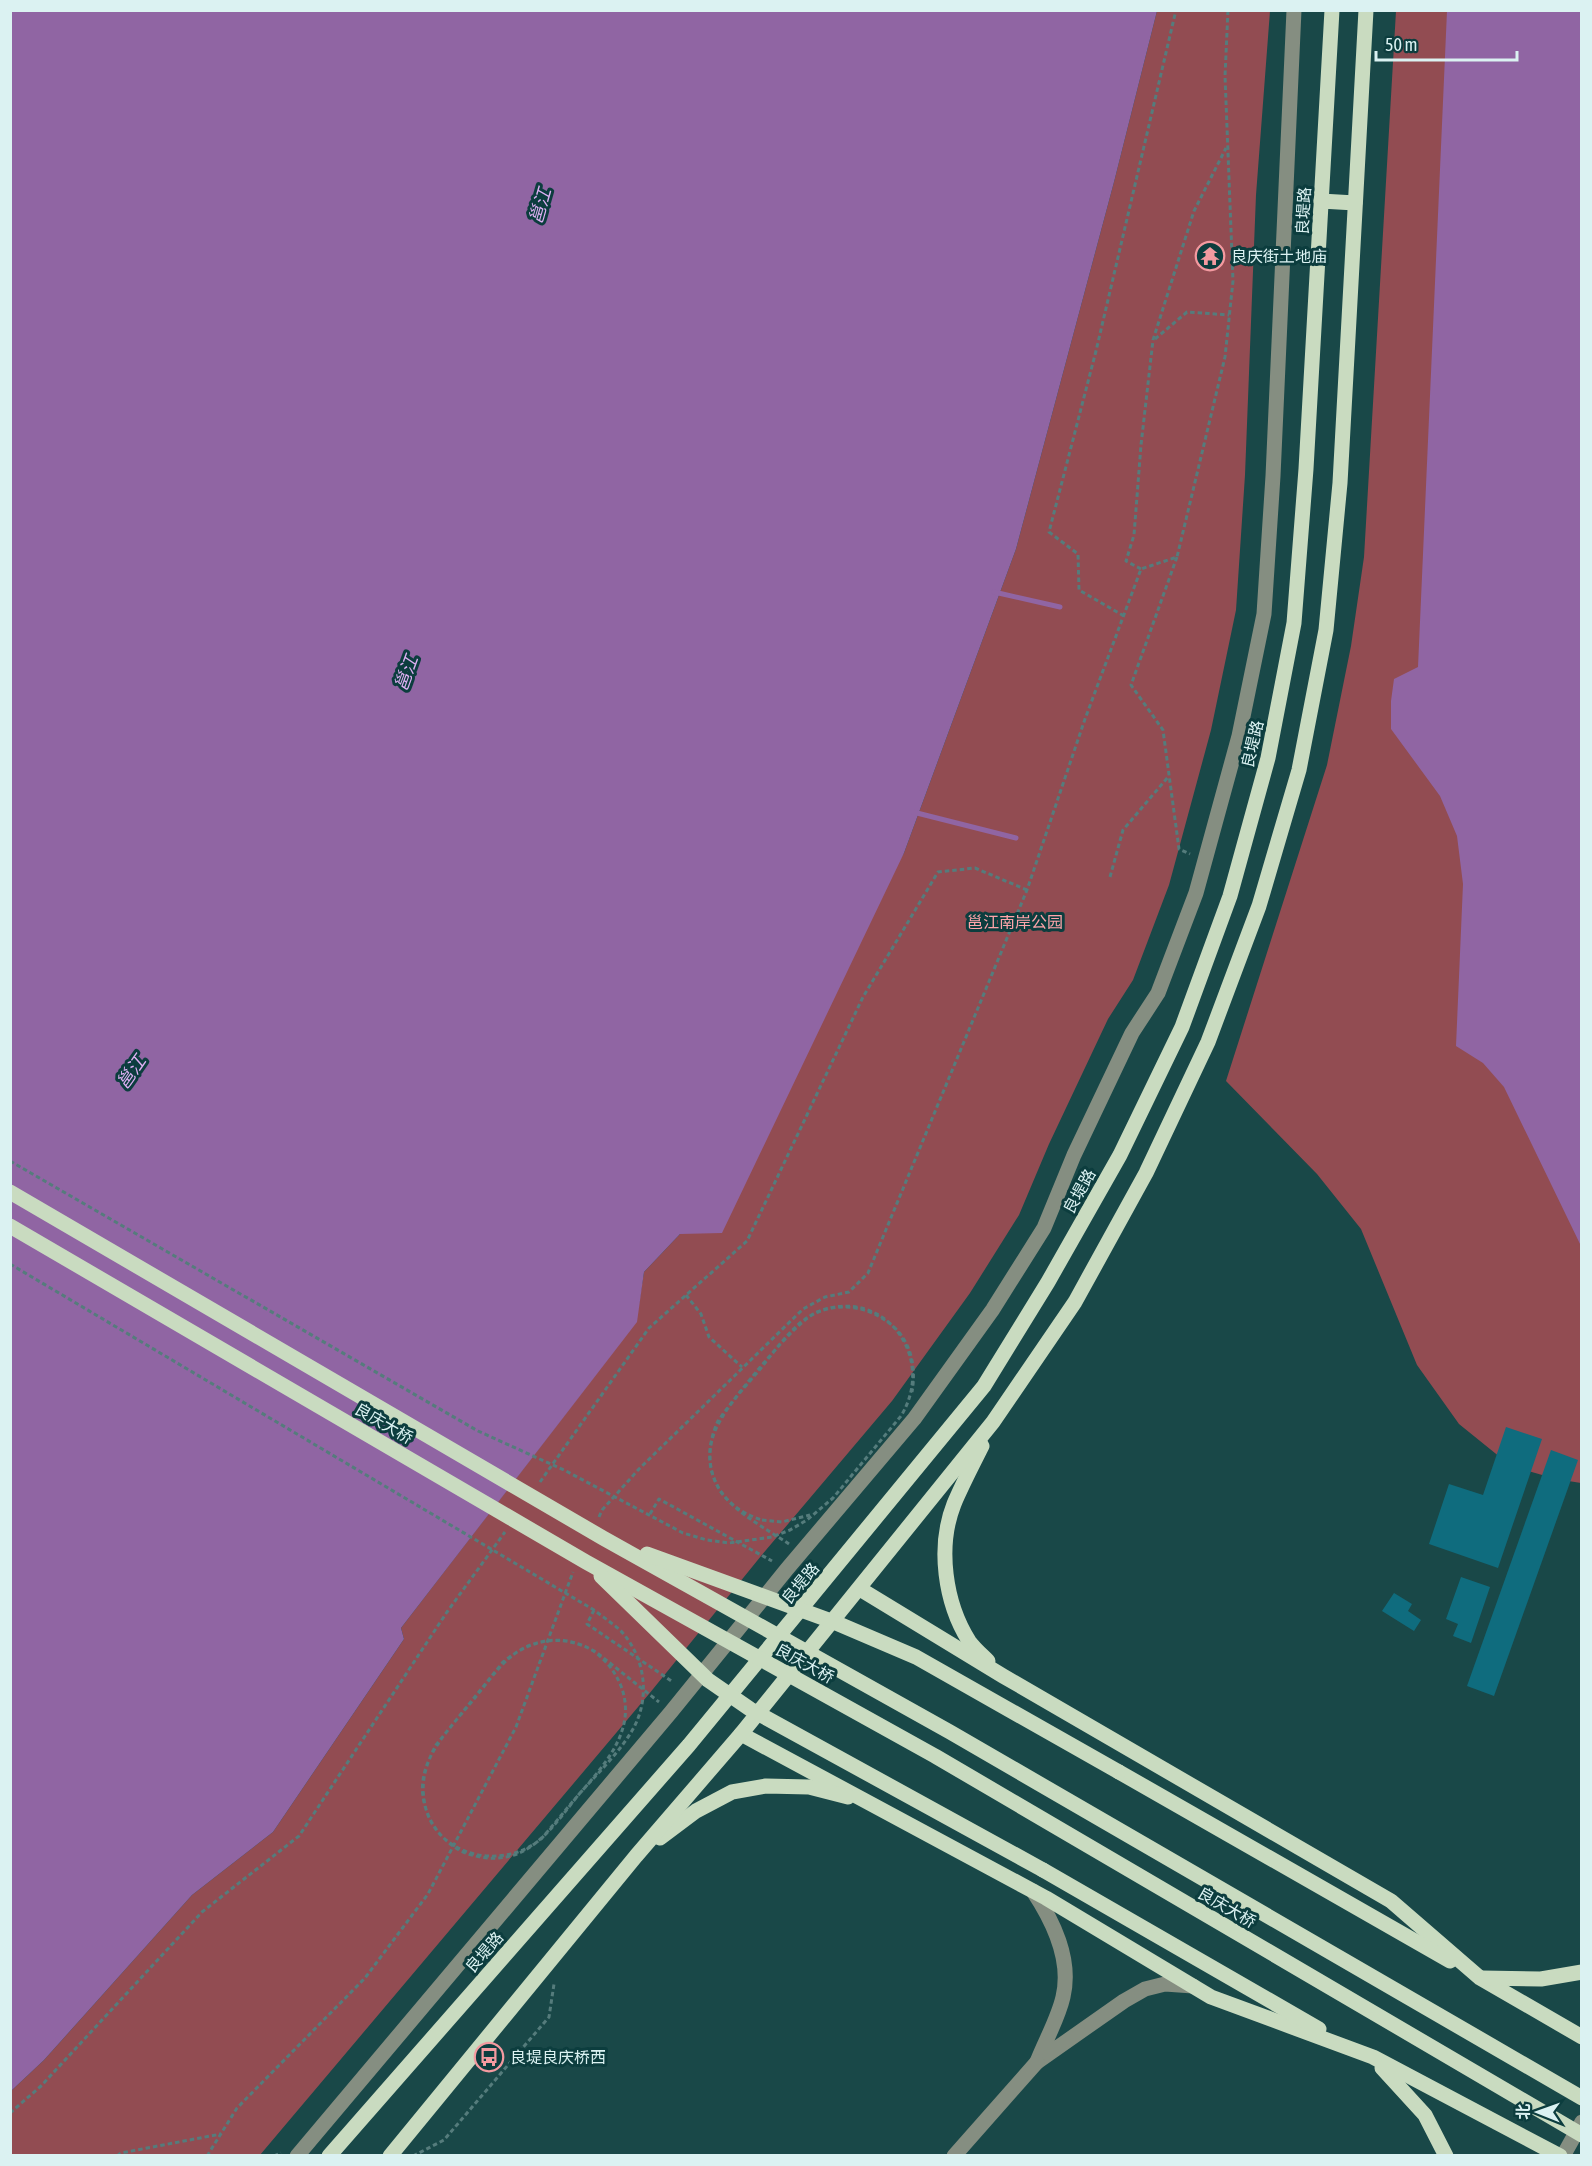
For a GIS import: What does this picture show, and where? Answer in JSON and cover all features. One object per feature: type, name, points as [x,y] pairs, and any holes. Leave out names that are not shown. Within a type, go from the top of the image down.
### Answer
[{"type":"main road","name":"良堤路","points":[[329,2156],[689,1745],[984,1386],[1048,1282],[1120,1155],[1182,1027],[1230,896],[1268,758],[1294,623],[1307,458],[1332,10]]},
{"type":"main road","points":[[390,2156],[636,1856],[741,1734],[993,1422],[1075,1302],[1146,1173],[1208,1042],[1259,906],[1299,770],[1326,630],[1340,483],[1366,10]]},
{"type":"main road","points":[[1321,201],[1355,203]]},
{"type":"main road","name":"良庆大桥","points":[[10,1192],[603,1538],[950,1732],[1581,2098]]},
{"type":"main road","name":"良庆大桥","points":[[10,1226],[581,1564],[935,1756],[1581,2135]]},
{"type":"main road","points":[[993,1422],[953,1506],[947,1528],[946,1581],[955,1612],[969,1642],[1003,1676]]},
{"type":"main road","points":[[603,1538],[834,1622],[916,1657],[1581,2037]]},
{"type":"main road","points":[[581,1564],[708,1680],[750,1709],[1043,1870],[1302,2020],[1562,2156]]},
{"type":"main road","points":[[860,1589],[1003,1676],[1391,1900],[1480,1978],[1541,1979],[1581,1972]]},
{"type":"main road","points":[[741,1734],[1033,1891],[1211,1997],[1373,2057],[1425,2115],[1446,2156]]},
{"type":"main road","points":[[636,1856],[696,1811],[732,1792],[766,1786],[809,1787],[870,1802]]},
{"type":"main road","points":[[1546,2078],[1581,2090]]},
{"type":"street","points":[[297,2156],[914,1419],[993,1309],[1044,1228],[1074,1155],[1128,1043],[1158,993],[1196,893],[1239,736],[1264,614],[1294,10]]},
{"type":"street","points":[[1033,1891],[1048,1915],[1061,1950],[1066,1974],[1063,1998],[1037,2062]]},
{"type":"street","points":[[954,2156],[1037,2062],[1124,2001],[1145,1989],[1165,1984],[1193,1986]]},
{"type":"street","points":[[1562,2156],[1581,2122]]},
{"type":"path","points":[[1124,616],[1079,590],[1078,554],[1049,532],[1096,351],[1176,10]]},
{"type":"path","points":[[1204,862],[1179,849],[1163,730],[1131,685],[1177,557],[1225,357],[1233,281],[1224,76],[1228,10]]},
{"type":"path","points":[[1177,557],[1140,569],[1126,561],[1134,535],[1153,340],[1194,211],[1227,147]]},
{"type":"path","points":[[1153,340],[1187,312],[1229,315]]},
{"type":"path","points":[[598,1519],[602,1510],[639,1469],[803,1309],[825,1297],[849,1292],[868,1273],[1027,890],[1085,719],[1140,569]]},
{"type":"path","points":[[1110,877],[1123,830],[1169,777]]},
{"type":"path","points":[[10,1161],[478,1431],[564,1470],[683,1533],[707,1540],[729,1543],[772,1537],[781,1534],[790,1530],[821,1510],[827,1504],[833,1498],[878,1443],[886,1434],[893,1425],[901,1416],[906,1407],[910,1398],[913,1388],[914,1377],[913,1367],[911,1357],[908,1347],[903,1338],[896,1330],[889,1323],[880,1316],[870,1311],[859,1308],[848,1306],[836,1307],[825,1310],[814,1313],[805,1319],[796,1327],[724,1413],[718,1421],[714,1431],[711,1441],[710,1461],[711,1472],[715,1482],[720,1491],[726,1499],[734,1507],[742,1513],[752,1517],[762,1520],[782,1522],[803,1518],[817,1512],[823,1508],[829,1504],[903,1414],[906,1408],[908,1403],[912,1392],[913,1382],[914,1373],[912,1362],[910,1352],[905,1341],[899,1332],[885,1319],[879,1316],[874,1313],[864,1309],[858,1308],[852,1307],[840,1307],[830,1308],[819,1311],[809,1316],[804,1320],[799,1324],[791,1331],[720,1416],[716,1425],[713,1436],[710,1457],[712,1468],[714,1477],[723,1495],[730,1504],[739,1510],[748,1516],[757,1522],[774,1534],[783,1540],[791,1546]]},
{"type":"path","points":[[10,1264],[594,1611],[615,1626],[628,1641],[640,1664],[644,1690],[643,1696],[642,1703],[639,1716],[626,1739],[612,1756],[604,1765],[560,1817],[545,1835],[527,1849],[516,1854],[505,1857],[481,1858],[470,1855],[450,1844],[441,1836],[434,1827],[424,1806],[422,1795],[427,1761],[434,1751],[440,1741],[500,1667],[526,1647],[536,1643],[547,1640],[558,1640],[569,1641],[579,1644],[589,1648],[607,1662],[623,1691],[625,1713],[621,1737],[608,1760],[543,1838],[533,1847],[520,1853],[510,1856],[486,1857],[465,1852],[445,1840],[432,1822],[427,1812],[423,1789],[426,1768],[431,1755],[436,1745],[503,1662],[521,1648],[531,1645],[537,1643],[543,1641],[553,1640],[565,1641],[576,1643],[586,1646],[596,1652],[632,1680],[641,1688],[650,1695],[658,1702]]},
{"type":"path","points":[[686,1295],[701,1314],[708,1337],[742,1367]]},
{"type":"path","points":[[650,1514],[659,1499],[787,1569]]},
{"type":"path","points":[[207,2156],[237,2108],[365,1978],[428,1894],[516,1727],[581,1564]]},
{"type":"path","points":[[594,1611],[587,1624],[687,1692]]},
{"type":"path","points":[[413,2156],[444,2140],[549,2017],[555,1982]]},
{"type":"path","points":[[117,2156],[121,2153],[221,2134]]},
{"type":"green space","name":"邕江南岸公园","points":[[1157,11],[1270,11],[1256,195],[1245,475],[1236,610],[1211,730],[1169,885],[1133,980],[1108,1019],[1049,1144],[1019,1215],[970,1293],[892,1401],[761,1556],[649,1694],[260,2155],[11,2156],[11,2091],[44,2060],[192,1895],[273,1832],[404,1639],[401,1628],[636,1322],[644,1272],[680,1234],[904,853],[1016,549]]},
{"type":"green space","points":[[1396,11],[1581,11],[1581,1483],[1556,1479],[1511,1466],[1459,1424],[1417,1365],[1361,1229],[1317,1174],[1226,1081],[1327,765],[1351,646],[1364,557]]},
{"type":"water","name":"邕江","points":[[11,11],[1157,11],[1016,549],[904,853],[722,1233],[680,1234],[644,1272],[637,1322],[401,1628],[404,1639],[273,1832],[192,1895],[44,2060],[11,2091]]},
{"type":"water","points":[[1447,11],[1581,11],[1581,1246],[1504,1087],[1483,1063],[1456,1046],[1463,884],[1457,836],[1440,796],[1391,729],[1394,679],[1418,667]]},
{"type":"building","points":[[1506,1427],[1542,1439],[1498,1568],[1429,1544],[1449,1484],[1483,1495]]},
{"type":"building","points":[[1551,1450],[1578,1460],[1494,1696],[1467,1686]]},
{"type":"building","points":[[1461,1577],[1490,1587],[1471,1643],[1453,1636],[1458,1624],[1446,1619]]},
{"type":"building","points":[[1394,1593],[1412,1604],[1408,1611],[1421,1620],[1414,1631],[1382,1611]]},
{"type":"waterway","points":[[994,592],[1060,607]]},
{"type":"waterway","points":[[913,812],[1016,838]]},
{"type":"place","name":"良庆街土地庙","points":[[1210,256]]},
{"type":"place","name":"良堤良庆桥西","points":[[489,2057]]}]
